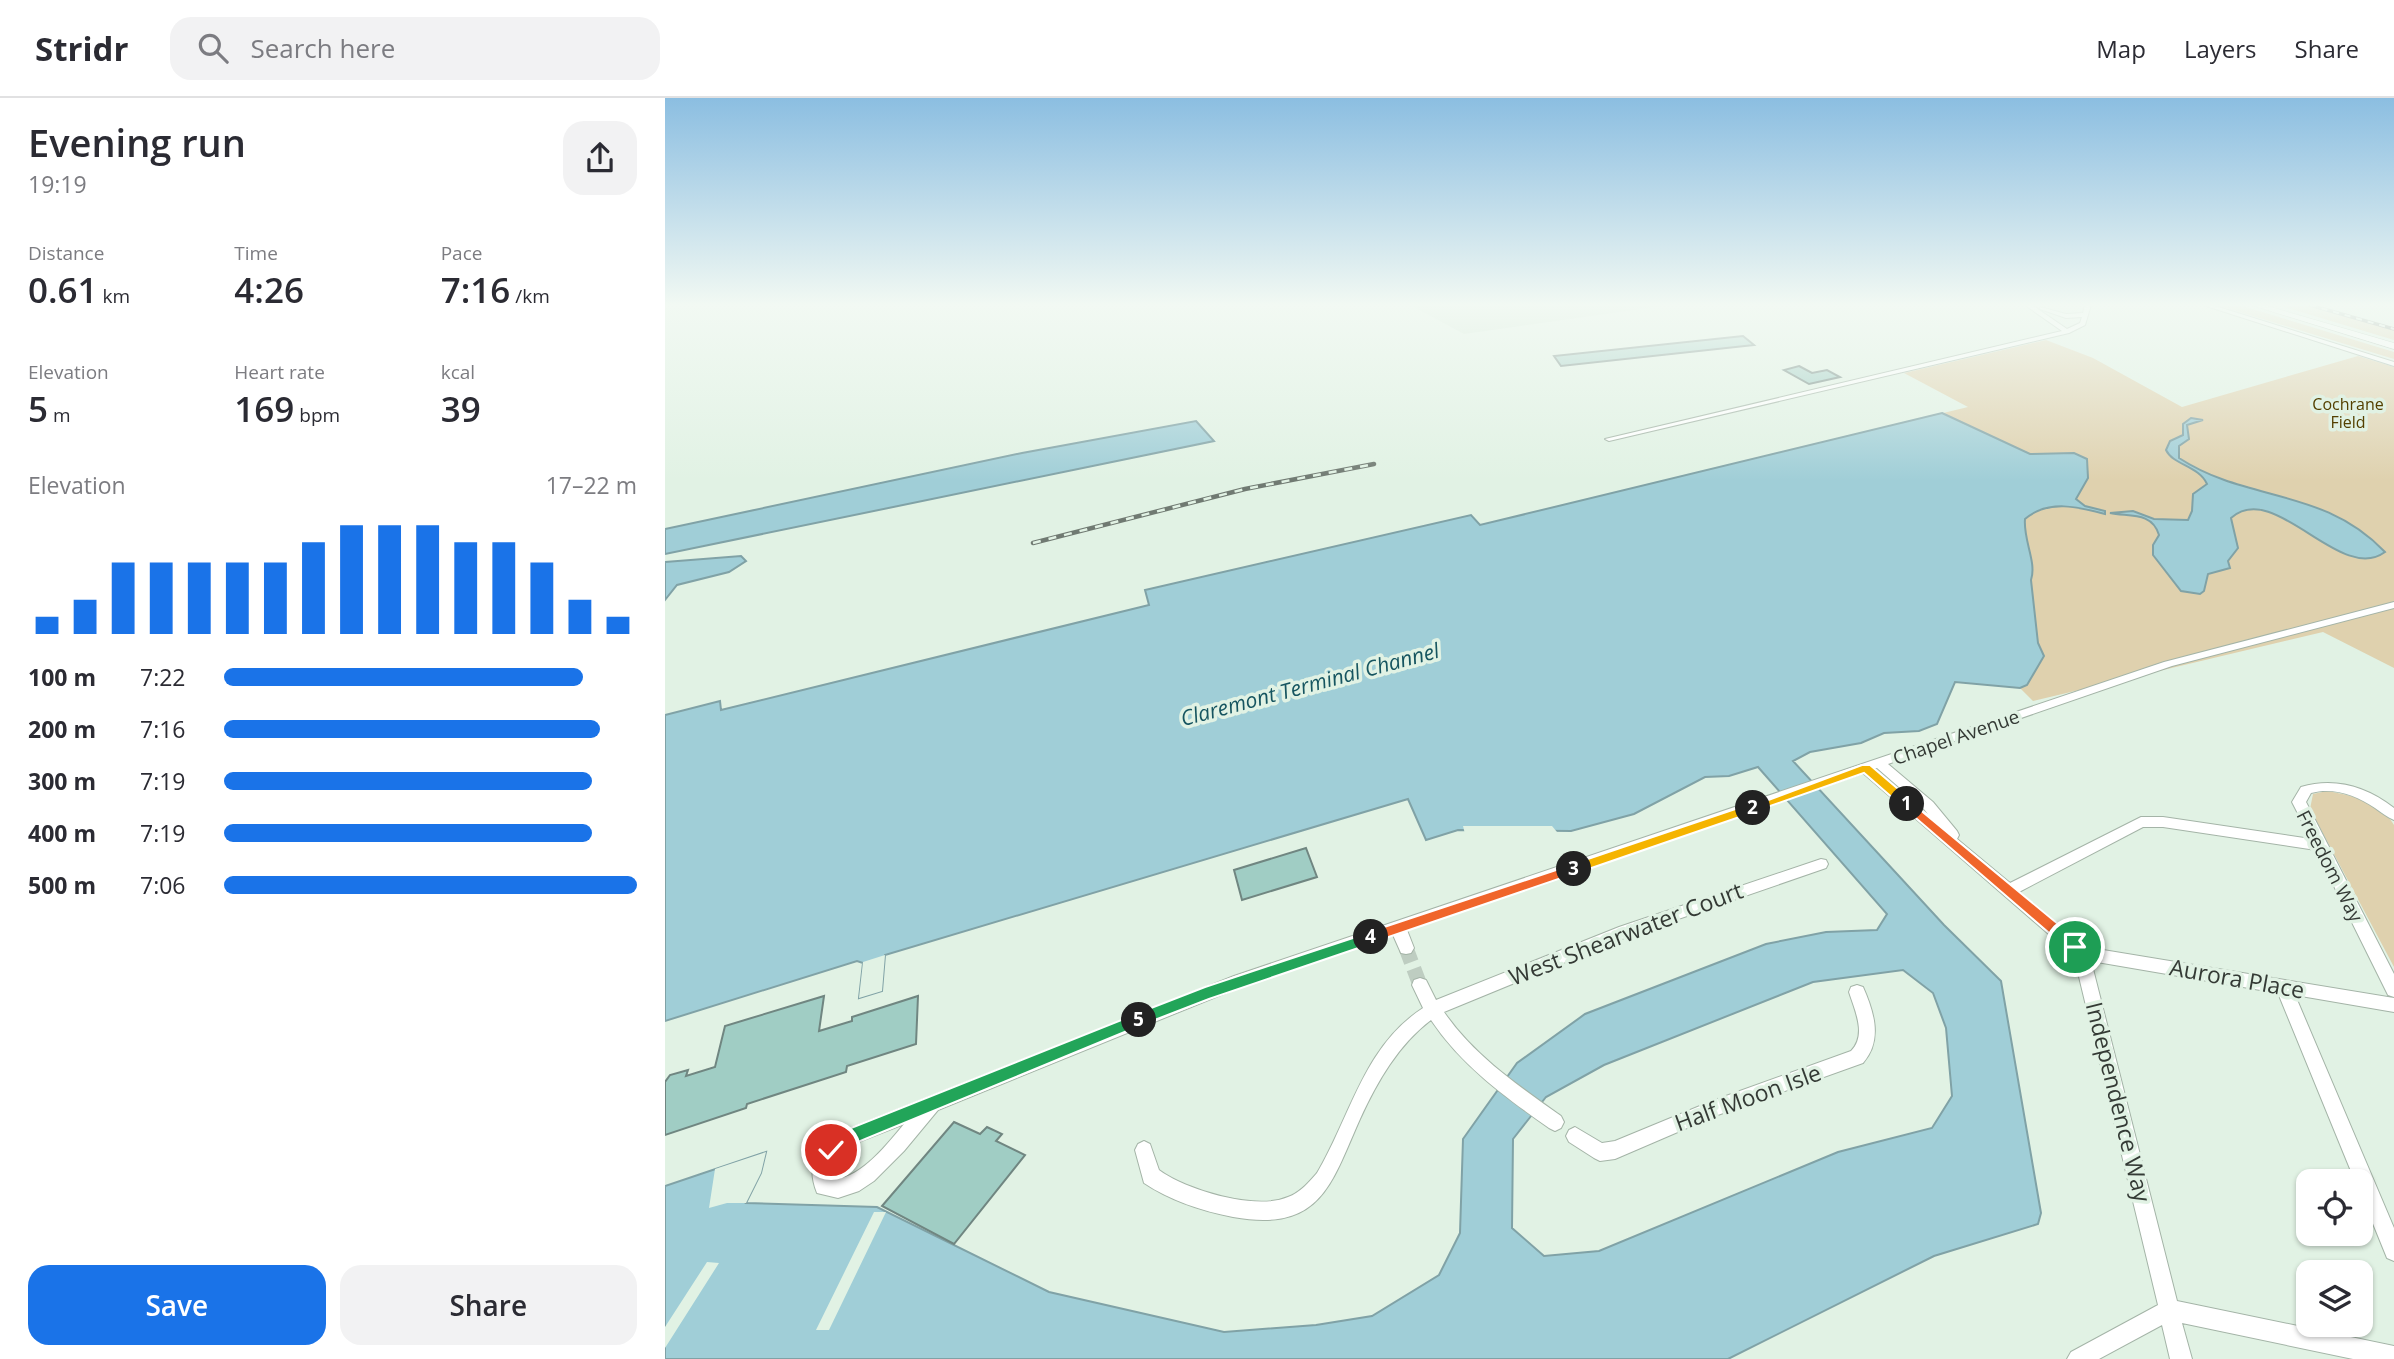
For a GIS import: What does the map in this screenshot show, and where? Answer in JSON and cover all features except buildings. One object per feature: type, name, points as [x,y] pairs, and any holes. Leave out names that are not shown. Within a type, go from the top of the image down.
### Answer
[{"type":"street","points":[[1609,439],[1932,364]]},
{"type":"street","name":"Chapel Avenue","points":[[932,1104],[865,1178],[843,1189],[824,1186],[820,1169],[826,1155],[837,1144],[932,1104],[1205,993],[1818,786],[2168,664],[2394,605]]},
{"type":"street","points":[[1873,766],[2081,953]]},
{"type":"street","name":"Freedom Way","points":[[2394,815],[2352,791],[2327,786],[2310,788],[2301,795],[2299,806],[2394,990]]},
{"type":"street","points":[[2010,890],[2141,822],[2163,822],[2319,845]]},
{"type":"street","name":"West Shearwater Court","points":[[1433,1010],[1577,948],[1699,903],[1821,864]]},
{"type":"street","points":[[1398,928],[1406,948]]},
{"type":"street","name":"Aurora Place","points":[[2081,953],[2394,1005]]},
{"type":"street","name":"Independence Way","points":[[2081,953],[2181,1359]]},
{"type":"street","points":[[1420,985],[1433,1010],[1464,1050],[1549,1118]]},
{"type":"street","points":[[2283,986],[2394,1251]]},
{"type":"street","name":"Half Moon Isle","points":[[1575,1136],[1593,1149],[1607,1152],[1712,1109],[1857,1058],[1865,1049],[1868,1035],[1857,992]]},
{"type":"street","points":[[1144,1150],[1151,1176],[1172,1189],[1258,1212],[1275,1212],[1294,1205],[1314,1191],[1327,1176],[1360,1101],[1390,1050],[1415,1023],[1433,1010]]},
{"type":"street","points":[[2078,1359],[2169,1310],[2394,1357]]},
{"type":"green space","name":"Cochrane Field","points":[[1943,364],[2104,364],[2182,407],[2331,364],[2384,364],[2394,367],[2394,668],[2323,632],[2033,701],[2020,688],[1955,682],[1937,724],[1919,731],[1884,733],[1861,743],[1902,423],[1968,407],[1904,373]]},
{"type":"green space","points":[[2327,791],[2355,797],[2373,805],[2394,825],[2394,967],[2310,809],[2313,794]]},
{"type":"water","name":"Claremont Terminal Channel","points":[[1942,413],[2030,454],[2074,453],[2087,459],[2088,478],[2076,499],[2085,506],[2105,511],[2105,514],[2064,506],[2044,509],[2025,519],[2038,643],[2044,656],[2027,685],[2020,688],[1955,682],[1937,724],[1919,731],[1884,733],[1861,743],[1810,752],[1793,761],[1944,925],[2001,981],[2041,1213],[2038,1224],[1934,1256],[1728,1359],[665,1359],[665,1186],[766,1152],[761,1173],[746,1203],[877,1207],[1049,1292],[1224,1332],[1316,1325],[1372,1316],[1439,1275],[1460,1233],[1463,1139],[1517,1063],[1585,1014],[1766,944],[1826,932],[1877,930],[1887,914],[1758,767],[1729,776],[1705,777],[1634,814],[1571,831],[1458,830],[1426,840],[1408,799],[885,955],[882,991],[859,998],[863,963],[857,961],[665,1021],[665,715],[720,701],[721,710],[1149,605],[1145,590],[1471,515],[1480,525]],"holes":[[[1903,970],[1933,993],[1946,1028],[1952,1096],[1932,1128],[1838,1152],[1599,1251],[1544,1256],[1512,1228],[1513,1139],[1546,1097],[1604,1065],[1813,982]]]},
{"type":"water","points":[[2191,418],[2203,420],[2187,425],[2189,439],[2179,446],[2179,458],[2232,483],[2336,516],[2361,531],[2385,552],[2367,558],[2348,555],[2287,520],[2267,512],[2248,510],[2231,518],[2238,548],[2228,561],[2230,568],[2208,574],[2204,591],[2200,594],[2181,591],[2153,555],[2153,545],[2159,535],[2156,527],[2139,516],[2110,513],[2133,511],[2154,519],[2188,520],[2192,511],[2193,494],[2207,484],[2198,473],[2174,459],[2166,450],[2170,441],[2183,435],[2183,424]]},
{"type":"water","points":[[1196,421],[1214,441],[665,554],[665,529],[1022,453]]},
{"type":"water","points":[[741,556],[746,561],[729,572],[677,585],[665,600],[665,562]]},
{"type":"pier","points":[[1463,826],[1552,826],[1557,832],[1555,836],[1465,834]]},
{"type":"pier","points":[[885,955],[882,991],[859,998],[863,962]]},
{"type":"pier","points":[[766,1152],[761,1173],[746,1203],[727,1203],[709,1208],[715,1169]]},
{"type":"pier","points":[[874,1212],[886,1212],[829,1330],[816,1330]]},
{"type":"pier","points":[[707,1262],[719,1263],[665,1348],[665,1327]]},
{"type":"tunnel","points":[[1406,948],[1420,985]]},
{"type":"railway","points":[[1033,543],[1245,489],[1374,464]]},
{"type":"route","points":[[831,1150],[852,1136],[1205,993],[1866,768],[2075,947]]}]
